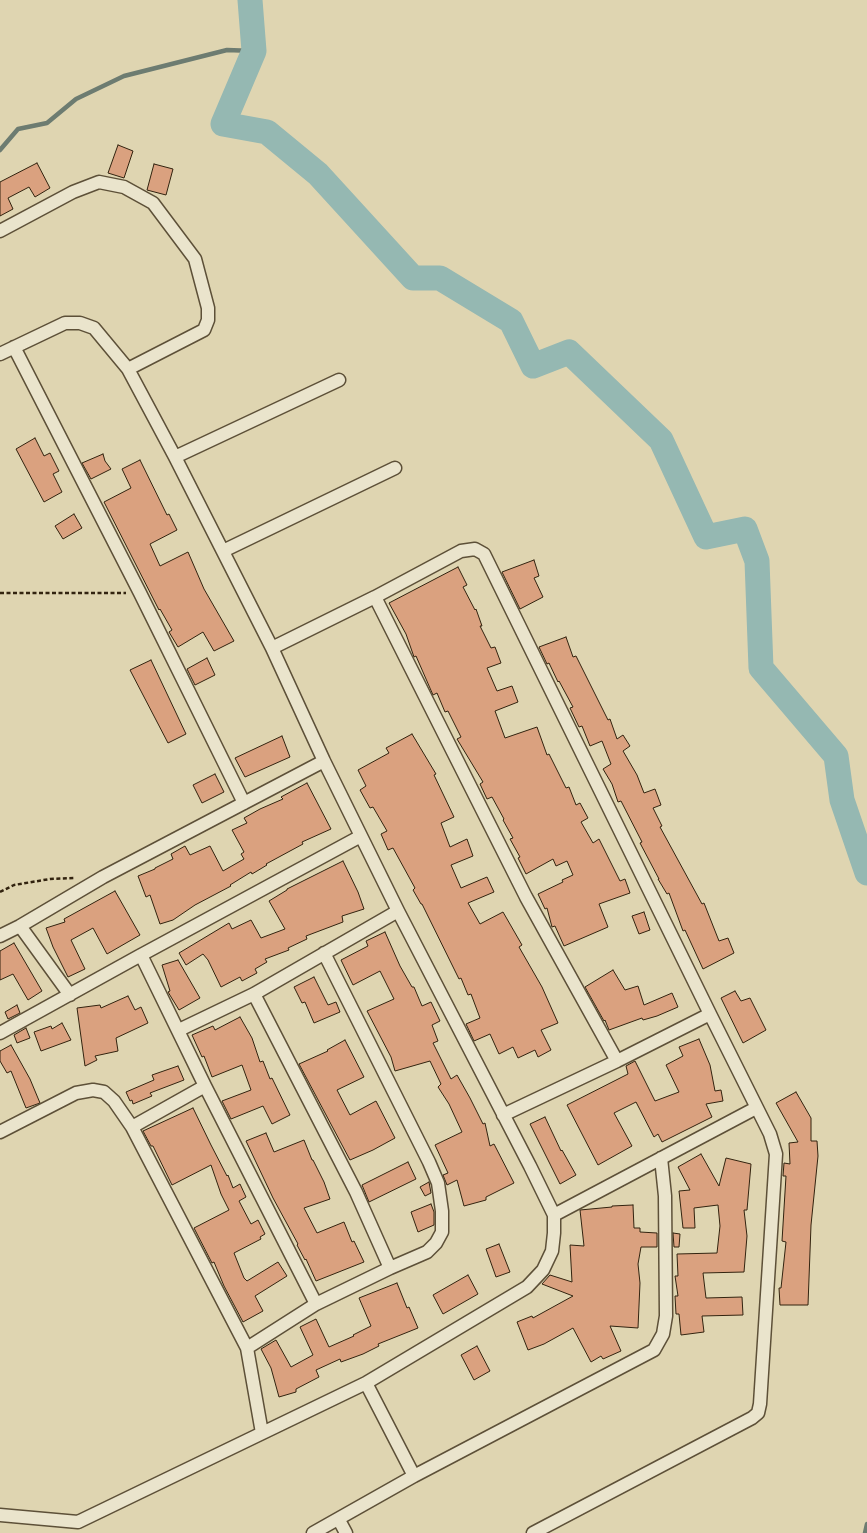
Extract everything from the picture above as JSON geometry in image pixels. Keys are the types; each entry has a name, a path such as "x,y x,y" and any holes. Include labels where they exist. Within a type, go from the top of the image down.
{"street":[{"path":"0,231 73,192 99,182 124,187 154,203 196,259 208,308 208,320 204,330 128,369"},
{"path":"0,354 64,323 80,323 94,328 128,369 272,648 324,761 398,911 554,1215 552,1251 543,1270 527,1287 366,1383 262,1433 80,1527 0,1515"},
{"path":"14,347 140,593 244,803"},
{"path":"175,457 339,380"},
{"path":"223,551 395,468"},
{"path":"272,648 375,598 461,551 475,548 484,554 770,1134 776,1154 758,1413 752,1418 533,1533"},
{"path":"375,598 526,897 617,1061"},
{"path":"0,936 103,877 324,761"},
{"path":"0,1033 361,836"},
{"path":"179,1030 254,994 398,911"},
{"path":"20,926 70,994"},
{"path":"247,1348 316,1304 427,1252 436,1243 442,1232 442,1211 438,1183 324,953"},
{"path":"141,955 205,1086 316,1304"},
{"path":"254,994 356,1192 390,1268"},
{"path":"503,1115 710,1014"},
{"path":"132,1127 205,1086"},
{"path":"0,1132 76,1093 93,1090 104,1092 114,1101 132,1127 247,1348 262,1433"},
{"path":"554,1215 756,1108"},
{"path":"313,1533 414,1476 654,1350 663,1334 666,1316 665,1196 661,1158"},
{"path":"366,1383 414,1476"},
{"path":"339,1520 346,1533"}],"path":[{"path":"0,593 140,593"},
{"path":"0,892 14,885 50,879 77,878"}],"building":[{"path":"118,145 133,151 124,178 108,173"},
{"path":"37,163 50,188 35,197 29,187 8,198 13,209 0,216 0,182"},
{"path":"154,164 173,169 166,195 147,190"},
{"path":"35,438 44,456 50,453 59,471 53,474 62,492 44,502 16,449"},
{"path":"103,454 105,461 111,469 91,479 82,463"},
{"path":"140,460 167,515 169,514 177,530 150,544 160,566 188,552 204,589 234,641 214,651 203,632 178,647 169,632 172,630 159,610 104,502 131,488 122,469"},
{"path":"74,514 82,528 63,539 55,526"},
{"path":"534,560 539,576 534,578 543,597 520,609 502,572"},
{"path":"458,567 467,585 463,587 476,609 482,626 480,626 491,648 495,647 501,663 487,668 497,691 512,686 518,702 495,711 505,738 537,727 547,755 549,754 566,788 569,787 576,805 580,803 588,818 581,822 593,843 599,839 620,881 625,879 630,893 599,904 608,927 564,946 555,926 552,927 547,908 545,909 538,894 573,875 567,861 556,866 553,859 526,874 518,858 520,857 510,839 513,838 504,819 492,797 487,799 480,784 483,782 457,739 461,737 448,711 445,712 437,693 433,695 416,656 414,657 406,634 389,603"},
{"path":"566,637 573,657 576,656 608,720 610,719 617,739 623,735 630,746 623,751 637,775 644,793 655,789 661,805 653,808 662,826 660,827 702,904 704,903 719,941 728,938 734,953 703,969 685,930 683,931 669,893 667,894 658,879 640,843 642,842 621,801 618,802 612,784 603,769 611,764 602,741 590,746 582,726 579,727 570,708 573,707 539,647"},
{"path":"207,658 215,675 195,685 187,669"},
{"path":"151,660 186,734 168,743 130,670"},
{"path":"412,734 436,774 434,775 454,817 441,823 450,847 467,839 473,856 451,865 461,888 487,877 494,892 468,903 480,924 503,912 522,945 519,947 542,987 558,1023 541,1030 551,1050 538,1057 535,1050 518,1058 513,1047 499,1054 490,1034 474,1041 466,1024 480,1018 471,994 468,995 461,978 459,979 422,904 413,890 415,888 393,848 388,850 381,834 387,831 373,807 370,808 360,790 366,786 358,770 389,753 386,748"},
{"path":"282,736 290,757 245,777 235,758"},
{"path":"215,774 224,792 202,803 193,785"},
{"path":"307,783 331,829 302,842 303,844 266,864 252,874 251,872 173,920 160,924 150,895 146,897 138,876 173,859 171,854 185,846 190,855 210,846 223,871 244,859 241,854 244,852 232,830 247,823 244,818 283,799 281,797"},
{"path":"343,861 364,909 342,916 343,922 306,936 307,939 288,948 289,950 265,959 267,962 255,969 257,973 242,981 240,977 221,987 208,960 203,954 186,965 179,953 229,923 232,929 251,920 261,938 285,929 269,901 287,889"},
{"path":"115,891 140,935 107,954 93,928 71,940 85,969 68,977 46,928 65,922 64,919"},
{"path":"644,912 650,930 639,934 632,916"},
{"path":"385,932 400,966 412,987 414,987 422,1006 431,1002 440,1021 432,1025 438,1041 433,1043 451,1079 457,1075 483,1124 485,1123 490,1146 494,1144 514,1183 486,1197 486,1200 464,1206 457,1180 447,1185 443,1175 448,1173 435,1145 462,1132 449,1104 438,1087 441,1084 430,1061 395,1071 391,1057 367,1011 394,999 380,971 353,985 341,960 368,946 366,941"},
{"path":"14,943 42,991 28,1000 13,974 0,980 0,951"},
{"path":"178,960 200,998 179,1010 168,992 170,991 162,965"},
{"path":"613,970 625,990 638,986 644,1005 672,993 678,1007 657,1016 643,1020 642,1018 609,1030 585,987"},
{"path":"314,977 328,1005 336,1002 340,1012 314,1023 305,1002 302,1003 294,987"},
{"path":"735,991 741,1001 750,998 766,1030 743,1043 721,998"},
{"path":"128,996 135,1010 141,1007 148,1023 116,1038 118,1051 95,1056 97,1060 85,1066 77,1008 100,1005 101,1008"},
{"path":"17,1005 20,1013 8,1019 5,1012"},
{"path":"240,1017 252,1038 260,1062 263,1061 270,1079 272,1078 290,1115 272,1124 263,1106 231,1119 222,1101 251,1090 242,1065 212,1077 204,1056 202,1057 192,1035 213,1026 215,1030"},
{"path":"62,1023 71,1040 41,1051 34,1032 51,1026 52,1029"},
{"path":"26,1028 30,1038 17,1043 14,1035"},
{"path":"699,1039 710,1065 715,1091 721,1090 723,1101 706,1104 712,1117 662,1142 658,1134 654,1137 636,1102 614,1113 632,1146 598,1165 567,1105 628,1074 626,1066 635,1061 655,1101 679,1092 666,1065 683,1056 679,1047"},
{"path":"345,1040 364,1077 337,1090 350,1115 376,1101 395,1138 350,1160 299,1064 328,1051"},
{"path":"11,1045 30,1079 40,1103 26,1108 11,1071 7,1073 0,1061 0,1051"},
{"path":"178,1066 184,1080 150,1093 152,1096 133,1104 132,1100 130,1101 126,1092 154,1080 152,1075"},
{"path":"796,1092 811,1118 811,1141 817,1141 818,1156 811,1225 808,1305 780,1305 779,1288 781,1288 786,1242 782,1241 786,1176 783,1176 784,1163 790,1164 789,1143 798,1142 776,1103"},
{"path":"193,1108 233,1188 240,1184 246,1197 239,1201 251,1224 258,1220 265,1234 260,1237 261,1239 234,1253 244,1278 247,1281 278,1262 287,1276 255,1296 263,1311 243,1322 214,1262 212,1263 194,1228 229,1210 211,1165 172,1185 153,1146 151,1146 143,1131"},
{"path":"545,1117 561,1151 576,1175 560,1184 530,1124"},
{"path":"266,1133 274,1152 304,1140 330,1199 304,1208 317,1233 344,1222 352,1242 354,1241 364,1262 316,1281 246,1141"},
{"path":"701,1154 719,1186 726,1158 751,1164 747,1210 744,1210 747,1236 744,1272 703,1273 706,1298 742,1297 743,1315 702,1316 704,1332 681,1335 679,1314 676,1314 675,1296 678,1296 675,1276 678,1276 677,1254 717,1253 720,1226 718,1205 694,1208 695,1228 683,1228 679,1191 690,1190 678,1167"},
{"path":"408,1162 416,1179 369,1202 362,1185"},
{"path":"429,1182 431,1193 425,1196 420,1187"},
{"path":"431,1204 434,1212 434,1225 418,1232 411,1212"},
{"path":"633,1205 634,1228 640,1228 640,1232 657,1233 657,1247 641,1247 638,1264 640,1283 638,1328 610,1326 621,1351 603,1359 601,1356 591,1362 573,1328 544,1344 528,1350 517,1322 532,1316 533,1318 573,1296 542,1284 550,1275 572,1282 570,1245 584,1246 580,1210"},
{"path":"673,1233 680,1234 679,1247 674,1247"},
{"path":"499,1244 510,1272 496,1277 486,1249"},
{"path":"468,1275 478,1294 443,1314 433,1295"},
{"path":"397,1283 407,1308 409,1307 418,1328 378,1344 379,1346 363,1354 341,1362 340,1359 316,1370 319,1377 296,1389 296,1392 279,1397 271,1368 261,1349 276,1340 291,1367 313,1355 300,1327 316,1319 329,1347 354,1336 371,1326 359,1298"},
{"path":"477,1346 490,1371 474,1380 461,1355"}],"waterway":[{"path":"250,0 254,51 223,124 267,132 318,174 413,278 440,278 511,321 533,366 569,352 661,440 706,537 745,529 757,561 761,668 836,756 842,800 867,873"},
{"path":"0,150 18,129 47,123 76,99 124,76 227,50 254,51"},
{"path":"865,1533 867,1524"}]}
